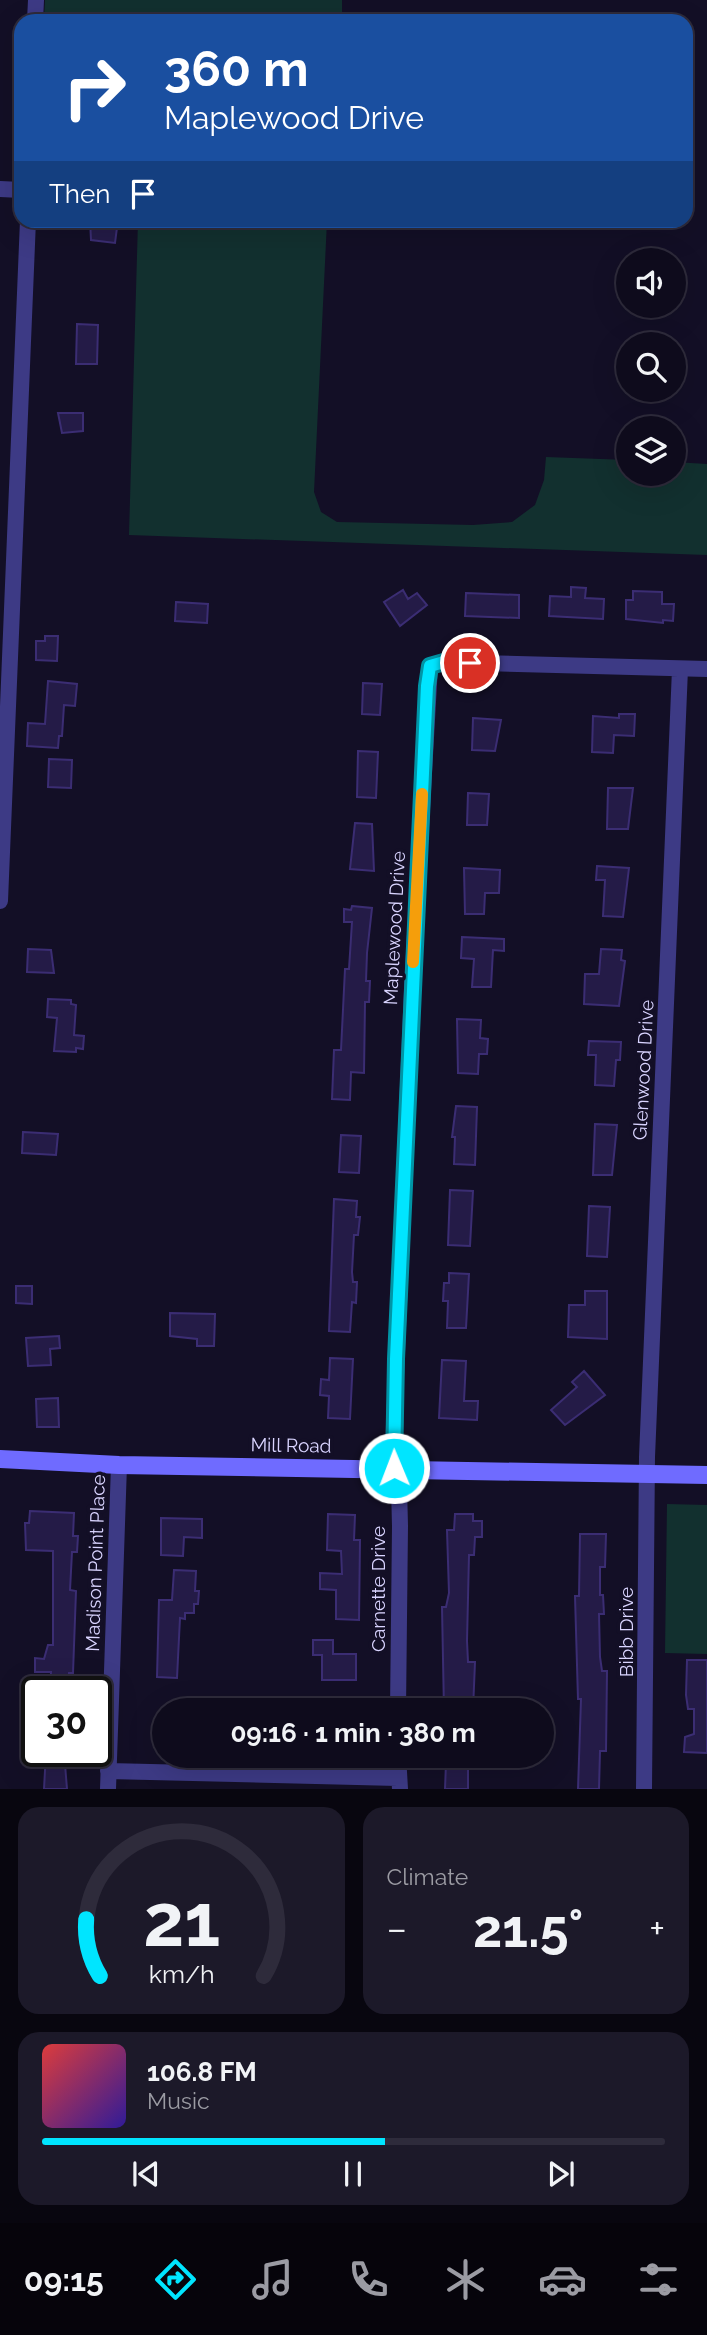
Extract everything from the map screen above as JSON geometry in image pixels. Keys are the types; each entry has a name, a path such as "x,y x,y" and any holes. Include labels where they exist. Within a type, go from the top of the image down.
{"street":[{"path":"0,901 8,501 27,228"},
{"name":"Maplewood Drive","path":"394,1468 412,988 430,666 444,662 707,669"},
{"name":"Glenwood Drive","path":"646,1474 680,669"},
{"name":"Mill Road","path":"0,1459 119,1465 707,1475"},
{"name":"Madison Point Place","path":"108,1789 119,1465"},
{"name":"Carnette Drive","path":"394,1468 399,1486 400,1526 398,1698"},
{"name":"Bibb Drive","path":"644,1789 647,1694 646,1474"},
{"path":"108,1771 399,1784"}],"green space":[{"path":"45,0 342,0 342,14 44,14"},
{"path":"138,228 327,228 314,492 321,512 337,522 473,525 512,522 535,505 544,480 546,457 616,460 616,486 686,486 686,463 707,464 707,555 129,535"},
{"path":"667,1504 707,1505 707,1654 665,1653"}],"building":[{"path":"90,228 117,228 115,243 91,240"},
{"path":"77,324 98,325 97,364 76,364"},
{"path":"58,413 83,413 83,431 62,433"},
{"path":"571,587 586,588 585,598 604,599 603,619 549,616 550,596 571,597"},
{"path":"403,590 408,599 417,593 427,605 400,626 384,602"},
{"path":"633,591 662,592 662,604 674,604 673,621 663,620 663,623 626,619 626,600 633,600"},
{"path":"466,593 519,595 519,618 465,616"},
{"path":"176,602 208,604 207,623 175,621"},
{"path":"45,636 58,636 57,661 36,660 36,641 45,641"},
{"path":"48,681 77,684 75,706 64,705 62,736 59,736 58,748 27,746 28,723 45,724"},
{"path":"363,683 382,684 380,715 362,714"},
{"path":"619,714 635,714 634,736 614,735 613,753 592,752 593,716 619,718"},
{"path":"473,718 501,720 495,751 472,750"},
{"path":"358,751 378,752 376,798 357,797"},
{"path":"49,759 72,760 71,788 48,787"},
{"path":"608,788 633,788 628,829 607,829"},
{"path":"468,793 489,794 487,825 467,825"},
{"path":"355,823 372,824 374,871 350,869"},
{"path":"597,866 629,868 623,917 603,916 605,880 596,880"},
{"path":"464,868 500,870 499,893 485,893 484,914 465,914"},
{"path":"352,906 372,908 367,953 366,981 370,981 369,1002 365,1002 364,1073 351,1072 350,1100 332,1099 334,1050 341,1050 345,969 349,969 352,922 344,922 344,909 351,910"},
{"path":"462,937 504,939 504,951 493,950 491,987 472,987 474,959 461,958"},
{"path":"28,949 51,950 54,973 27,972"},
{"path":"601,949 622,950 621,960 625,961 619,1006 584,1004 585,974 599,974"},
{"path":"48,999 71,1000 71,1004 76,1005 74,1035 84,1036 83,1049 76,1048 76,1052 54,1051 57,1018 47,1017"},
{"path":"457,1019 481,1020 480,1038 488,1039 487,1054 479,1054 478,1074 458,1073"},
{"path":"589,1041 621,1042 620,1060 616,1060 614,1086 595,1085 596,1055 588,1055"},
{"path":"456,1106 477,1107 475,1165 454,1164 455,1137 452,1137"},
{"path":"595,1124 617,1125 612,1175 593,1175"},
{"path":"23,1132 58,1134 56,1155 22,1153"},
{"path":"341,1135 361,1136 359,1173 339,1172"},
{"path":"450,1190 473,1191 470,1246 448,1245"},
{"path":"334,1199 357,1201 356,1217 360,1217 358,1235 354,1235 352,1272 353,1282 357,1282 356,1303 352,1302 350,1332 329,1331"},
{"path":"589,1206 610,1207 607,1257 587,1256"},
{"path":"449,1273 469,1274 466,1328 447,1328 448,1301 443,1301 444,1283 449,1283"},
{"path":"16,1286 32,1286 32,1304 16,1303"},
{"path":"585,1291 607,1291 607,1339 568,1337 569,1305 585,1305"},
{"path":"170,1313 215,1314 214,1346 197,1346 197,1339 170,1336"},
{"path":"59,1336 60,1348 50,1349 51,1365 28,1366 26,1338"},
{"path":"330,1358 353,1359 350,1419 328,1418 329,1396 320,1395 321,1379 329,1380"},
{"path":"442,1360 466,1361 464,1401 478,1401 477,1420 439,1418"},
{"path":"584,1371 605,1395 565,1425 551,1410 577,1387 572,1382"},
{"path":"58,1398 59,1427 37,1427 36,1399"},
{"path":"30,1511 74,1513 73,1536 78,1536 77,1552 72,1552 70,1590 76,1591 73,1673 69,1673 69,1676 51,1676 51,1672 35,1672 35,1658 44,1659 48,1645 53,1645 53,1551 26,1550 25,1523 29,1523"},
{"path":"328,1514 355,1515 354,1540 360,1540 359,1620 336,1619 336,1590 320,1589 320,1573 342,1574 341,1551 327,1550"},
{"path":"455,1514 473,1514 473,1521 482,1521 482,1537 475,1537 474,1555 469,1555 467,1641 468,1662 475,1662 474,1698 444,1698 442,1607 446,1607 449,1593 447,1530 454,1530"},
{"path":"161,1518 202,1519 202,1538 184,1537 183,1556 161,1555"},
{"path":"580,1534 606,1534 605,1567 600,1567 600,1595 603,1595 604,1614 599,1614 600,1657 602,1671 607,1671 606,1751 600,1751 599,1789 578,1789 581,1699 578,1699 575,1596 579,1596"},
{"path":"174,1570 196,1571 195,1591 199,1591 198,1604 194,1604 194,1613 185,1613 185,1619 180,1618 177,1678 157,1677 159,1600 172,1600"},
{"path":"313,1640 333,1640 333,1654 356,1654 356,1680 322,1680 322,1655 313,1655"},
{"path":"687,1660 707,1660 707,1753 684,1752 685,1737 694,1734 694,1709 688,1709 686,1695"},
{"path":"45,1767 65,1767 67,1789 44,1789"},
{"path":"446,1768 468,1768 468,1789 445,1789"}],"slow traffic":[{"path":"413,962 422,794"}],"route":[{"path":"394,1468 396,1359 427,686 430,666 444,662 470,663"}]}
